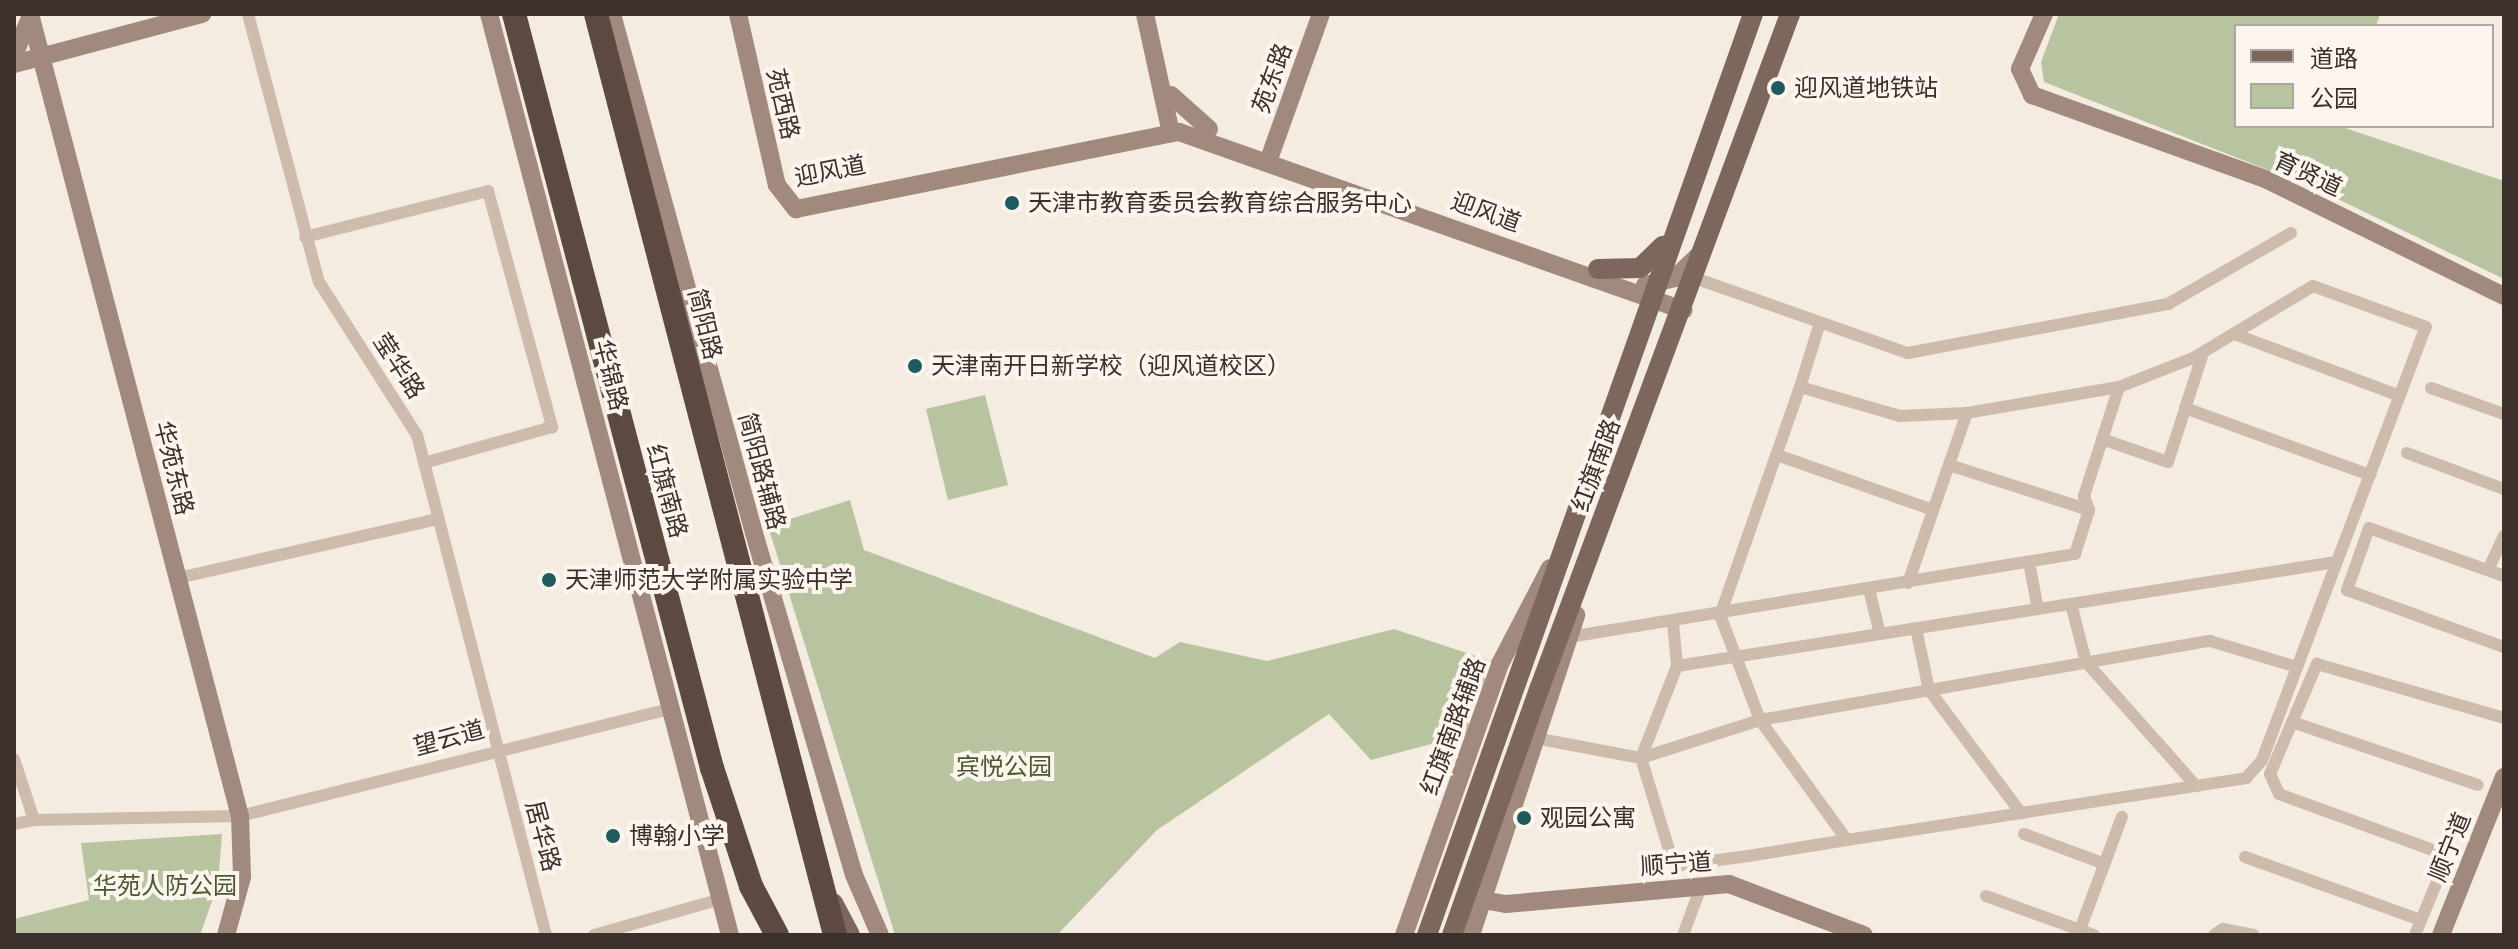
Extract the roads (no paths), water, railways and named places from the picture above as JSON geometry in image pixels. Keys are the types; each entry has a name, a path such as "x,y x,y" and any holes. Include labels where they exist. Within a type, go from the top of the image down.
{"highway":[{"name":"红旗南路","path":"514,14 712,768 751,886 777,935"},
{"name":"简阳路","path":"608,15 760,649 816,865"},
{"path":"816,865 835,935"}],"main road":[{"name":"红旗南路","path":"1427,935 1652,284 1753,14"},
{"name":"红旗南路","path":"1452,935 1540,687 1594,553 1685,306 1688,276 1708,242 1790,14"},
{"path":"1596,273 1640,268 1674,229"},
{"path":"816,865 850,935"}],"street":[{"path":"33,14 14,56 43,55 202,14"},
{"name":"华苑东路","path":"33,14 245,815 254,864 238,935"},
{"path":"14,64 175,14"},
{"name":"莹华路","path":"248,14 319,282 417,435 497,748"},
{"name":"华锦路","path":"489,14 730,935"},
{"name":"苑西路","path":"738,14 786,203"},
{"path":"1145,14 1174,128"},
{"path":"1152,14 1171,95 1174,128"},
{"name":"苑东路","path":"1267,152 1270,124 1310,14"},
{"name":"苑东路","path":"1267,152 1321,14"},
{"name":"育贤道","path":"2044,14 2020,69 2032,95 2265,179 2504,296"},
{"name":"简阳路辅路","path":"608,15 762,563 854,875 880,935"},
{"path":"14,64 35,68 53,82"},
{"path":"1171,95 1209,129"},
{"name":"迎风道","path":"1174,128 1267,152 1297,169 1596,273 1652,284 1685,306"},
{"name":"迎风道","path":"786,203 1174,128 1209,129 1596,273"},
{"path":"305,237 488,191 552,427 424,463"},
{"path":"1652,284 1688,276 1819,326 1908,353 2157,307 2291,233"},
{"path":"1673,623 1677,666 1641,758 1674,866 2246,778 2262,760 2426,327 2313,286 2203,353 2119,387 1967,413 1900,416 1800,387"},
{"path":"1819,326 1720,615 1760,720 1847,840"},
{"path":"2234,334 2400,396"},
{"path":"2102,439 2168,462 2203,353"},
{"path":"1569,637 1673,623 2075,554 2089,510 2084,496 2119,387"},
{"path":"2431,388 2504,414"},
{"path":"2185,408 2370,475"},
{"path":"1908,583 1967,413"},
{"path":"2407,453 2504,489"},
{"path":"1777,455 1933,510"},
{"path":"1949,465 2089,510"},
{"path":"182,577 438,519"},
{"path":"2504,576 2369,528 2347,590 2504,647"},
{"path":"2488,570 2504,535"},
{"name":"红旗南路辅路","path":"1404,935 1500,664 1564,541"},
{"path":"1471,935 1540,739 1594,553"},
{"path":"2029,562 2038,609"},
{"path":"1677,666 2336,562"},
{"path":"1869,589 1880,634"},
{"path":"2071,604 2086,662 2196,786"},
{"path":"1916,628 1929,690 2021,813"},
{"path":"1540,739 1641,758 1760,720 2210,641 2297,667"},
{"path":"2415,935 2445,862 2441,853 2279,794 2270,774 2317,664 2328,662 2504,718"},
{"name":"望云道","path":"14,824 34,820 245,815 497,748 670,709"},
{"path":"2292,722 2478,785"},
{"name":"居华路","path":"497,748 546,935"},
{"path":"14,759 34,820"},
{"name":"顺宁道","path":"2441,935 2504,777"},
{"name":"华苑东路","path":"226,935 242,877 245,815"},
{"path":"2079,932 2122,817"},
{"path":"2024,834 2105,864"},
{"path":"2245,857 2421,920"},
{"path":"1683,935 1702,884"},
{"name":"顺宁道","path":"1483,900 1506,904 1702,884 1729,884 1864,935"},
{"path":"1986,896 2094,935"},
{"path":"594,935 721,899"},
{"path":"2214,935 2223,929 2253,935"}],"place":[{"name":"迎风道地铁站","path":"1778,88"},
{"name":"天津市教育委员会教育综合服务中心","path":"1012,203"},
{"name":"天津南开日新学校（迎风道校区）","path":"915,366"},
{"name":"天津师范大学附属实验中学","path":"549,580"},
{"name":"观园公寓","path":"1524,818"},
{"name":"博翰小学","path":"613,836"}],"park label":[{"name":"宾悦公园","path":"1004,767"},
{"name":"华苑人防公园","path":"165,886"}]}
